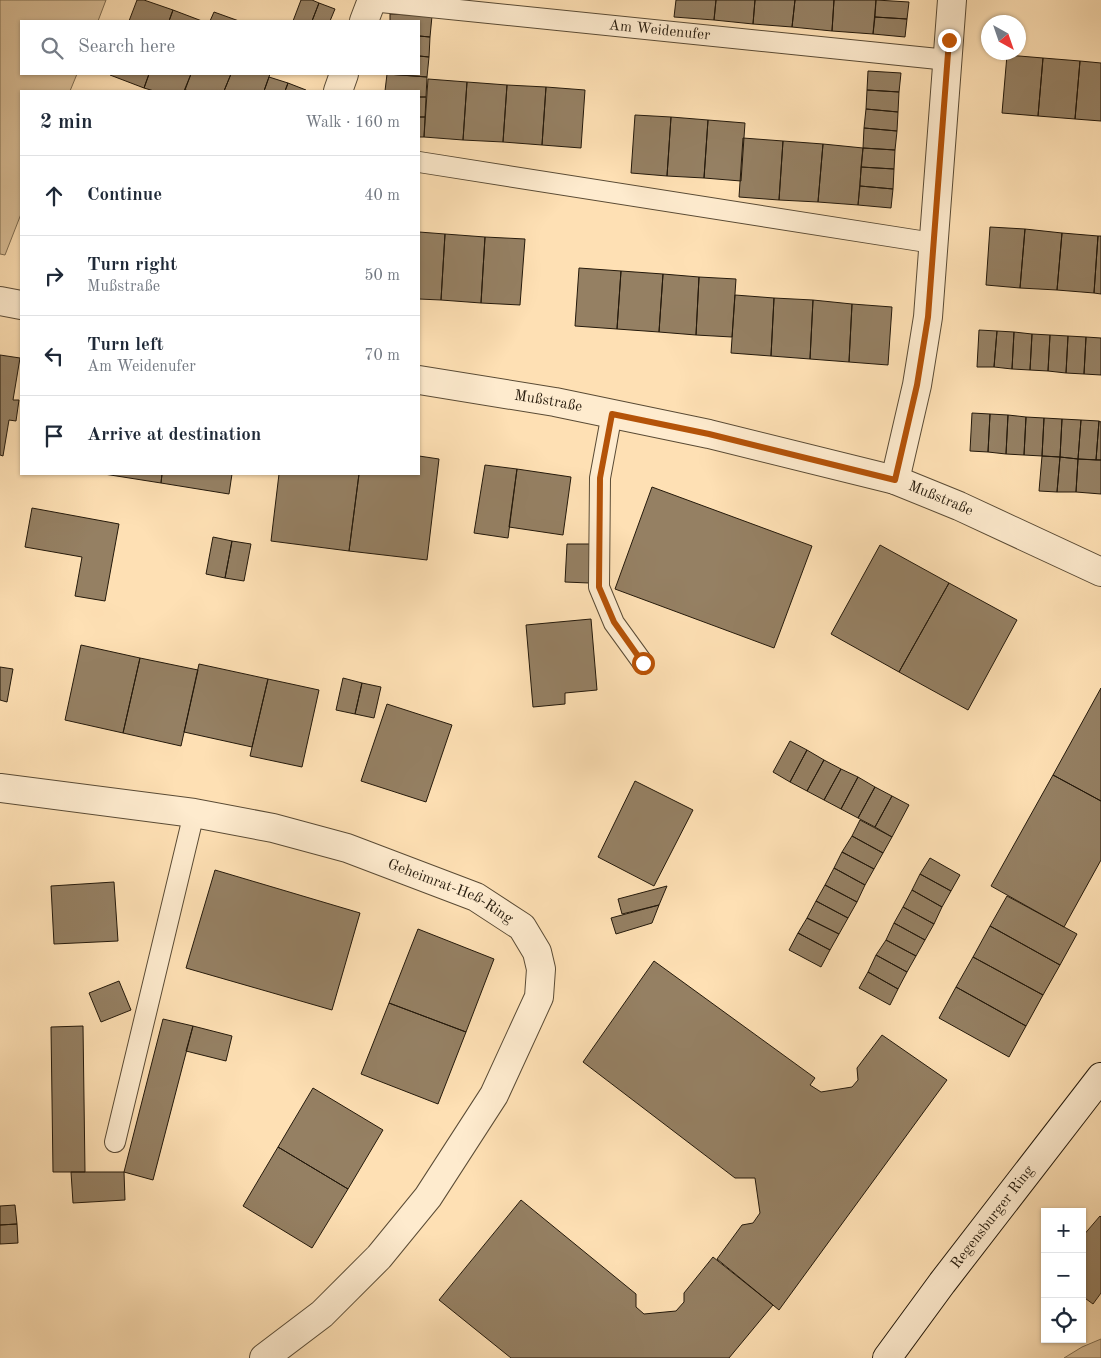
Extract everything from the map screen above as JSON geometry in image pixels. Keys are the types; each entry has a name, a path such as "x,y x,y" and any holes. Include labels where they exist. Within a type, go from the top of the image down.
{"street":[{"path":"895,480 917,385 928,317 952,0"},
{"path":"338,90 344,75"},
{"path":"0,301 20,305"},
{"name":"Mußstraße","path":"420,380 555,402 709,434 895,480 959,506 1101,572"},
{"name":"Geheimrat-Heß-Ring","path":"0,788 194,813 273,828 347,848 476,898 522,927 537,952 541,969 538,998 494,1096 428,1197 379,1256 322,1314 264,1358"},
{"name":"Regensburger Ring","path":"887,1358 942,1282 1101,1077"}],"lane":[{"name":"Am Weidenufer","path":"369,7 948,60"},
{"path":"420,162 934,243"},
{"path":"612,414 600,478 599,587 614,622 643,663"},
{"path":"115,1142 194,813"}],"shaded area":[{"path":"0,0 106,0 98,20 20,20 20,75 77,75 70,90 20,90 20,217 5,255 0,254"},
{"path":"1101,1339 1101,1358 1064,1358 1082,1347"}],"building":[{"path":"137,0 144,0 173,10 169,20 129,20"},
{"path":"301,0 312,0 319,3 312,20 293,20"},
{"path":"676,0 716,0 714,20 674,17"},
{"path":"716,0 755,0 753,24 714,20"},
{"path":"755,0 795,0 792,27 753,24"},
{"path":"795,0 834,0 832,31 792,27"},
{"path":"834,0 876,0 873,34 832,31"},
{"path":"876,0 909,2 907,19 875,17"},
{"path":"319,3 335,9 330,20 312,20"},
{"path":"173,10 199,20 169,20"},
{"path":"214,12 236,20 210,20"},
{"path":"390,14 432,16 430,37 420,36 420,20 390,20"},
{"path":"875,17 907,19 905,37 873,34"},
{"path":"420,36 430,37 429,57 420,56"},
{"path":"420,56 429,57 427,77 400,75 420,75"},
{"path":"1026,57 1043,58 1038,116 1002,113 1007,60 1026,60"},
{"path":"1043,58 1080,61 1075,119 1038,116"},
{"path":"1080,61 1101,63 1101,121 1075,119"},
{"path":"868,71 901,73 899,92 867,90"},
{"path":"110,75 149,75 144,88"},
{"path":"149,75 191,75 184,90 151,90 144,88"},
{"path":"191,75 231,75 224,90 185,90"},
{"path":"231,75 270,75 264,90 224,90"},
{"path":"387,75 427,77 426,97 420,97 420,90 385,90"},
{"path":"269,77 288,83 285,90 264,90"},
{"path":"428,79 467,82 463,140 424,137"},
{"path":"467,82 507,85 503,142 463,140"},
{"path":"288,83 306,90 285,90"},
{"path":"507,85 546,87 542,145 503,142"},
{"path":"546,87 585,90 581,148 542,145"},
{"path":"867,90 899,92 898,112 866,109"},
{"path":"420,97 426,97 425,117 420,117"},
{"path":"866,109 898,112 897,131 864,128"},
{"path":"635,115 671,117 667,176 631,173"},
{"path":"420,117 425,117 424,137 420,137"},
{"path":"671,117 708,120 704,178 667,176"},
{"path":"708,120 745,123 741,181 704,178"},
{"path":"864,128 897,131 895,150 863,148"},
{"path":"743,138 783,141 779,200 739,197"},
{"path":"783,141 823,144 818,202 779,200"},
{"path":"823,144 863,148 858,205 818,202"},
{"path":"863,148 895,150 894,169 861,167"},
{"path":"861,167 894,169 893,189 860,186"},
{"path":"860,186 893,189 891,208 858,205"},
{"path":"990,227 1025,229 1020,288 986,285"},
{"path":"1025,229 1062,233 1057,290 1020,288"},
{"path":"420,232 445,234 441,300 420,299"},
{"path":"1062,233 1098,236 1094,293 1057,290"},
{"path":"445,234 485,237 481,303 441,300"},
{"path":"1098,236 1101,236 1101,294 1094,293"},
{"path":"485,237 525,239 520,305 481,303"},
{"path":"579,268 621,271 617,329 575,326"},
{"path":"621,271 663,274 659,332 617,329"},
{"path":"663,274 699,277 696,335 659,332"},
{"path":"699,277 736,279 732,337 696,335"},
{"path":"735,295 774,298 771,356 731,353"},
{"path":"774,298 813,300 810,359 771,356"},
{"path":"813,300 852,304 849,362 810,359"},
{"path":"852,304 892,307 888,365 849,362"},
{"path":"979,330 997,331 994,367 977,367"},
{"path":"997,331 1014,332 1012,369 994,367"},
{"path":"1014,332 1032,334 1030,370 1012,369"},
{"path":"1032,334 1050,335 1048,371 1030,370"},
{"path":"1050,335 1068,336 1066,373 1048,371"},
{"path":"1068,336 1086,337 1084,374 1066,373"},
{"path":"1086,337 1101,338 1101,375 1084,374"},
{"path":"0,355 20,358 13,400 19,400 16,421 9,420 3,456 0,455"},
{"path":"972,413 990,414 988,452 970,451"},
{"path":"990,414 1008,415 1006,454 988,452"},
{"path":"1008,415 1026,417 1024,455 1006,454"},
{"path":"1026,417 1044,418 1042,456 1024,455"},
{"path":"1044,418 1062,419 1060,457 1042,456"},
{"path":"1062,419 1081,420 1078,459 1060,457"},
{"path":"1081,420 1099,421 1096,460 1078,459"},
{"path":"1099,421 1101,422 1101,460 1096,460"},
{"path":"420,456 439,459 427,560 349,551 359,475 420,475"},
{"path":"1042,456 1060,457 1057,492 1039,491"},
{"path":"1060,457 1078,459 1076,492 1057,492"},
{"path":"1078,459 1101,460 1101,494 1076,492"},
{"path":"485,465 517,469 508,538 474,533"},
{"path":"517,469 571,477 563,535 509,527"},
{"path":"110,475 162,475 161,483"},
{"path":"162,475 232,475 229,494 161,483"},
{"path":"279,475 359,475 349,551 271,541"},
{"path":"652,487 812,546 774,648 615,589"},
{"path":"32,508 119,524 105,601 75,596 82,557 25,547"},
{"path":"213,537 232,541 225,578 206,574"},
{"path":"232,541 251,544 244,581 225,578"},
{"path":"567,544 591,544 589,583 565,582"},
{"path":"880,545 949,583 899,672 831,634"},
{"path":"949,583 1017,620 968,710 899,672"},
{"path":"591,619 597,690 565,693 565,704 533,707 526,625"},
{"path":"81,645 140,658 123,733 65,720"},
{"path":"140,658 198,670 181,746 123,733"},
{"path":"199,664 268,679 252,747 184,732"},
{"path":"0,667 13,669 7,702 0,700"},
{"path":"343,678 362,683 355,714 336,710"},
{"path":"268,679 319,690 302,767 250,756"},
{"path":"362,683 381,687 374,718 355,714"},
{"path":"1101,688 1101,801 1053,775"},
{"path":"387,704 452,725 426,802 361,781"},
{"path":"790,741 807,750 790,782 773,772"},
{"path":"807,750 824,760 807,791 790,782"},
{"path":"824,760 841,769 824,800 807,791"},
{"path":"841,769 858,777 841,809 824,800"},
{"path":"1053,775 1101,801 1101,860 1064,927 991,886"},
{"path":"858,777 875,787 858,818 841,809"},
{"path":"635,781 693,810 654,886 598,857"},
{"path":"875,787 892,796 875,827 858,818"},
{"path":"892,796 909,805 892,837 875,827"},
{"path":"860,820 892,837 883,853 852,836"},
{"path":"852,836 883,853 874,869 842,852"},
{"path":"842,852 874,869 865,885 834,868"},
{"path":"930,858 960,875 951,891 920,874"},
{"path":"834,868 865,885 857,902 825,885"},
{"path":"215,870 360,913 332,1010 186,968"},
{"path":"920,874 951,891 942,907 912,890"},
{"path":"114,882 118,941 54,944 51,886"},
{"path":"825,885 857,902 848,918 816,901"},
{"path":"667,886 659,905 622,914 618,899"},
{"path":"912,890 942,907 934,924 903,907"},
{"path":"1007,896 1077,934 1060,965 990,926"},
{"path":"816,901 848,918 839,934 807,918"},
{"path":"659,905 652,923 616,934 611,918"},
{"path":"903,907 934,924 925,940 894,923"},
{"path":"807,918 839,934 830,950 798,933"},
{"path":"894,923 925,940 916,956 886,940"},
{"path":"990,926 1060,965 1043,995 973,957"},
{"path":"418,929 494,959 466,1032 389,1003"},
{"path":"798,933 830,950 821,967 789,950"},
{"path":"886,940 916,956 907,972 876,955"},
{"path":"876,955 907,972 898,989 868,972"},
{"path":"973,957 1043,995 1026,1026 956,987"},
{"path":"654,961 815,1078 810,1085 821,1092 852,1087 858,1080 857,1068 882,1035 947,1080 779,1310 717,1259 742,1225 753,1223 760,1213 755,1178 735,1178 583,1062"},
{"path":"868,972 898,989 890,1005 859,988"},
{"path":"119,981 131,1010 101,1022 89,993"},
{"path":"956,987 1026,1026 1009,1057 939,1018"},
{"path":"389,1003 466,1032 438,1104 361,1074"},
{"path":"163,1019 193,1026 153,1180 124,1172"},
{"path":"83,1026 85,1172 53,1172 51,1027"},
{"path":"193,1026 232,1036 226,1061 186,1051"},
{"path":"313,1088 383,1130 348,1189 278,1147"},
{"path":"278,1147 348,1189 312,1248 243,1206"},
{"path":"71,1172 124,1172 125,1200 73,1203"},
{"path":"521,1200 636,1294 636,1307 644,1314 676,1311 684,1302 684,1293 713,1257 773,1305 729,1358 511,1358 439,1300"},
{"path":"15,1205 17,1224 0,1225 0,1206"},
{"path":"1100,1216 1101,1293 1093,1304 1086,1299 1086,1232"},
{"path":"17,1224 18,1243 0,1244 0,1225"}],"route":[{"path":"643,663 614,622 599,587 600,478 612,414 709,434 895,480 917,385 928,317 949,40"}]}
